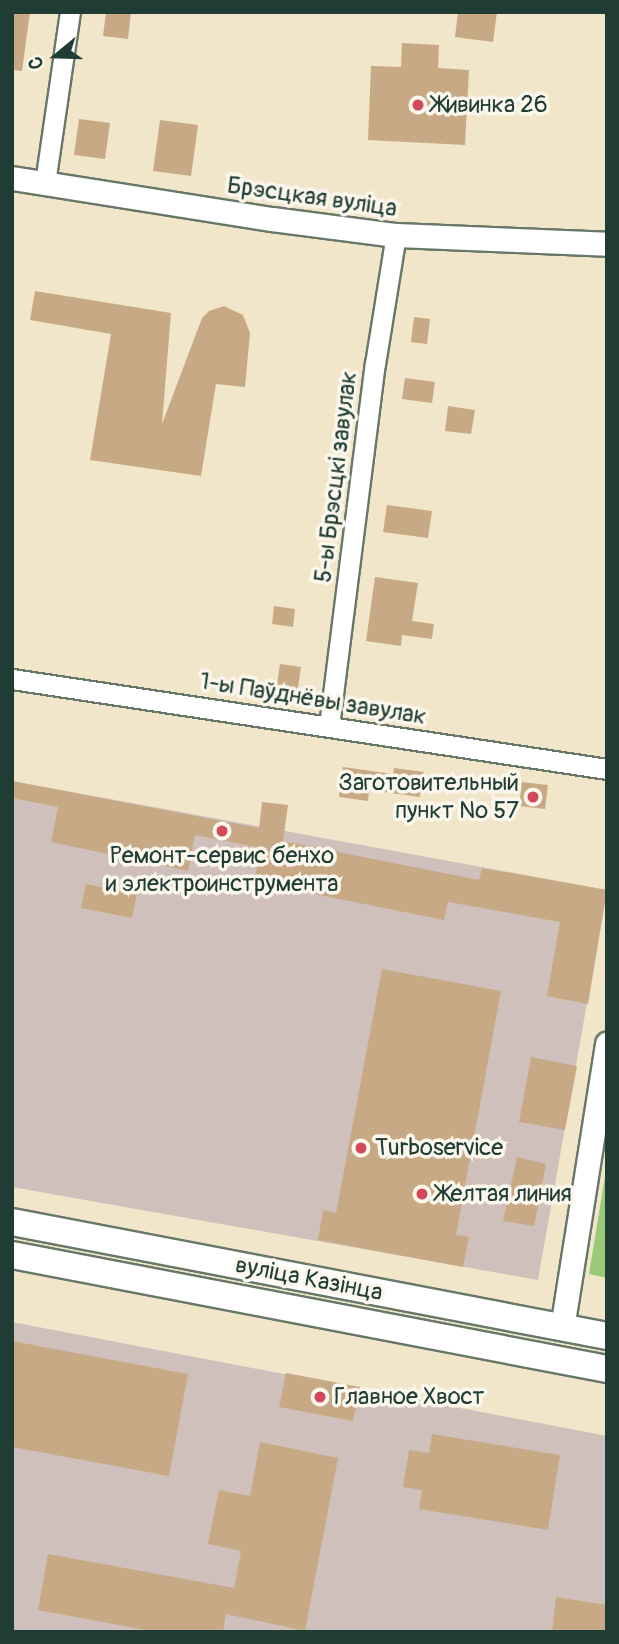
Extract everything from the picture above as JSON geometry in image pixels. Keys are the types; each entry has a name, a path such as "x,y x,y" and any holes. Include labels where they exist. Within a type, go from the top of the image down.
{"main road":[{"name":"вуліца Казінца","path":"12,1222 607,1336"},
{"name":"вуліца Казінца","path":"12,1255 607,1369"},
{"path":"229,1296 222,1280 225,1272 237,1265"},
{"path":"555,1360 562,1328"}],"street":[{"path":"45,183 70,12"},
{"name":"Брэсцкая вуліца","path":"12,178 272,219 396,235 451,240 607,244"},
{"name":"5-ы Брэсцкі завулак","path":"328,726 375,364 396,235"},
{"name":"1-ы Паўднёвы завулак","path":"12,679 607,769"},
{"path":"562,1328 607,1044"}],"shaded area":[{"path":"12,781 607,890 538,1280 12,1187"},
{"path":"12,1322 607,1436 607,1632 12,1632"}],"green space":[{"path":"607,1164 607,1278 589,1274"}],"building":[{"path":"12,12 30,12 22,71 12,70"},
{"path":"106,12 131,12 128,39 103,36"},
{"path":"458,12 497,12 493,42 455,37"},
{"name":"Живинка 26","path":"402,43 439,45 438,68 469,70 465,145 368,140 371,66 401,67"},
{"path":"79,119 110,123 105,159 74,155"},
{"path":"160,120 198,125 191,176 153,171"},
{"path":"35,291 171,313 162,424 202,318 209,311 224,306 243,315 250,333 245,387 216,384 201,476 90,460 111,334 30,320"},
{"path":"414,317 430,319 427,344 411,342"},
{"path":"405,378 435,382 432,403 402,399"},
{"path":"448,406 475,410 471,434 445,431"},
{"path":"387,505 432,511 428,538 383,532"},
{"path":"375,577 418,583 412,621 434,624 432,639 402,635 401,646 366,641"},
{"path":"274,606 295,609 293,627 272,624"},
{"path":"280,664 301,667 297,694 276,691"},
{"path":"343,767 393,774 394,768 424,772 420,797 369,790 368,801 339,797"},
{"path":"12,781 259,828 262,802 288,805 283,841 479,880 482,868 607,890 588,1004 547,996 560,922 448,902 444,920 254,882 261,848 195,835 188,871 51,842 58,807 12,798"},
{"name":"Заготовительный пункт № 57","path":"522,782 548,785 545,809 519,806"},
{"path":"86,884 137,894 132,918 81,908"},
{"path":"382,969 501,991 456,1235 469,1237 463,1267 318,1240 323,1210 336,1213"},
{"path":"531,1057 577,1066 565,1130 519,1122"},
{"path":"517,1157 546,1164 534,1226 503,1221"},
{"path":"12,1341 188,1374 169,1476 12,1447"},
{"name":"Главное Хвост","path":"286,1373 360,1387 353,1421 279,1407"},
{"path":"432,1434 560,1455 548,1530 419,1509 422,1490 403,1487 409,1450 429,1453"},
{"path":"260,1442 338,1458 305,1631 226,1614 223,1632 156,1632 38,1610 48,1554 234,1588 241,1551 208,1544 219,1490 250,1496"},
{"path":"556,1597 607,1605 607,1632 552,1632"}],"place":[{"name":"Живинка 26","path":"418,105"},
{"name":"Заготовительный пункт № 57","path":"533,797"},
{"name":"Ремонт-сервис бенхо и электроинструмента","path":"222,831"},
{"name":"Turboservice","path":"361,1148"},
{"name":"Желтая линия","path":"422,1194"},
{"name":"Главное Хвост","path":"320,1397"}]}
